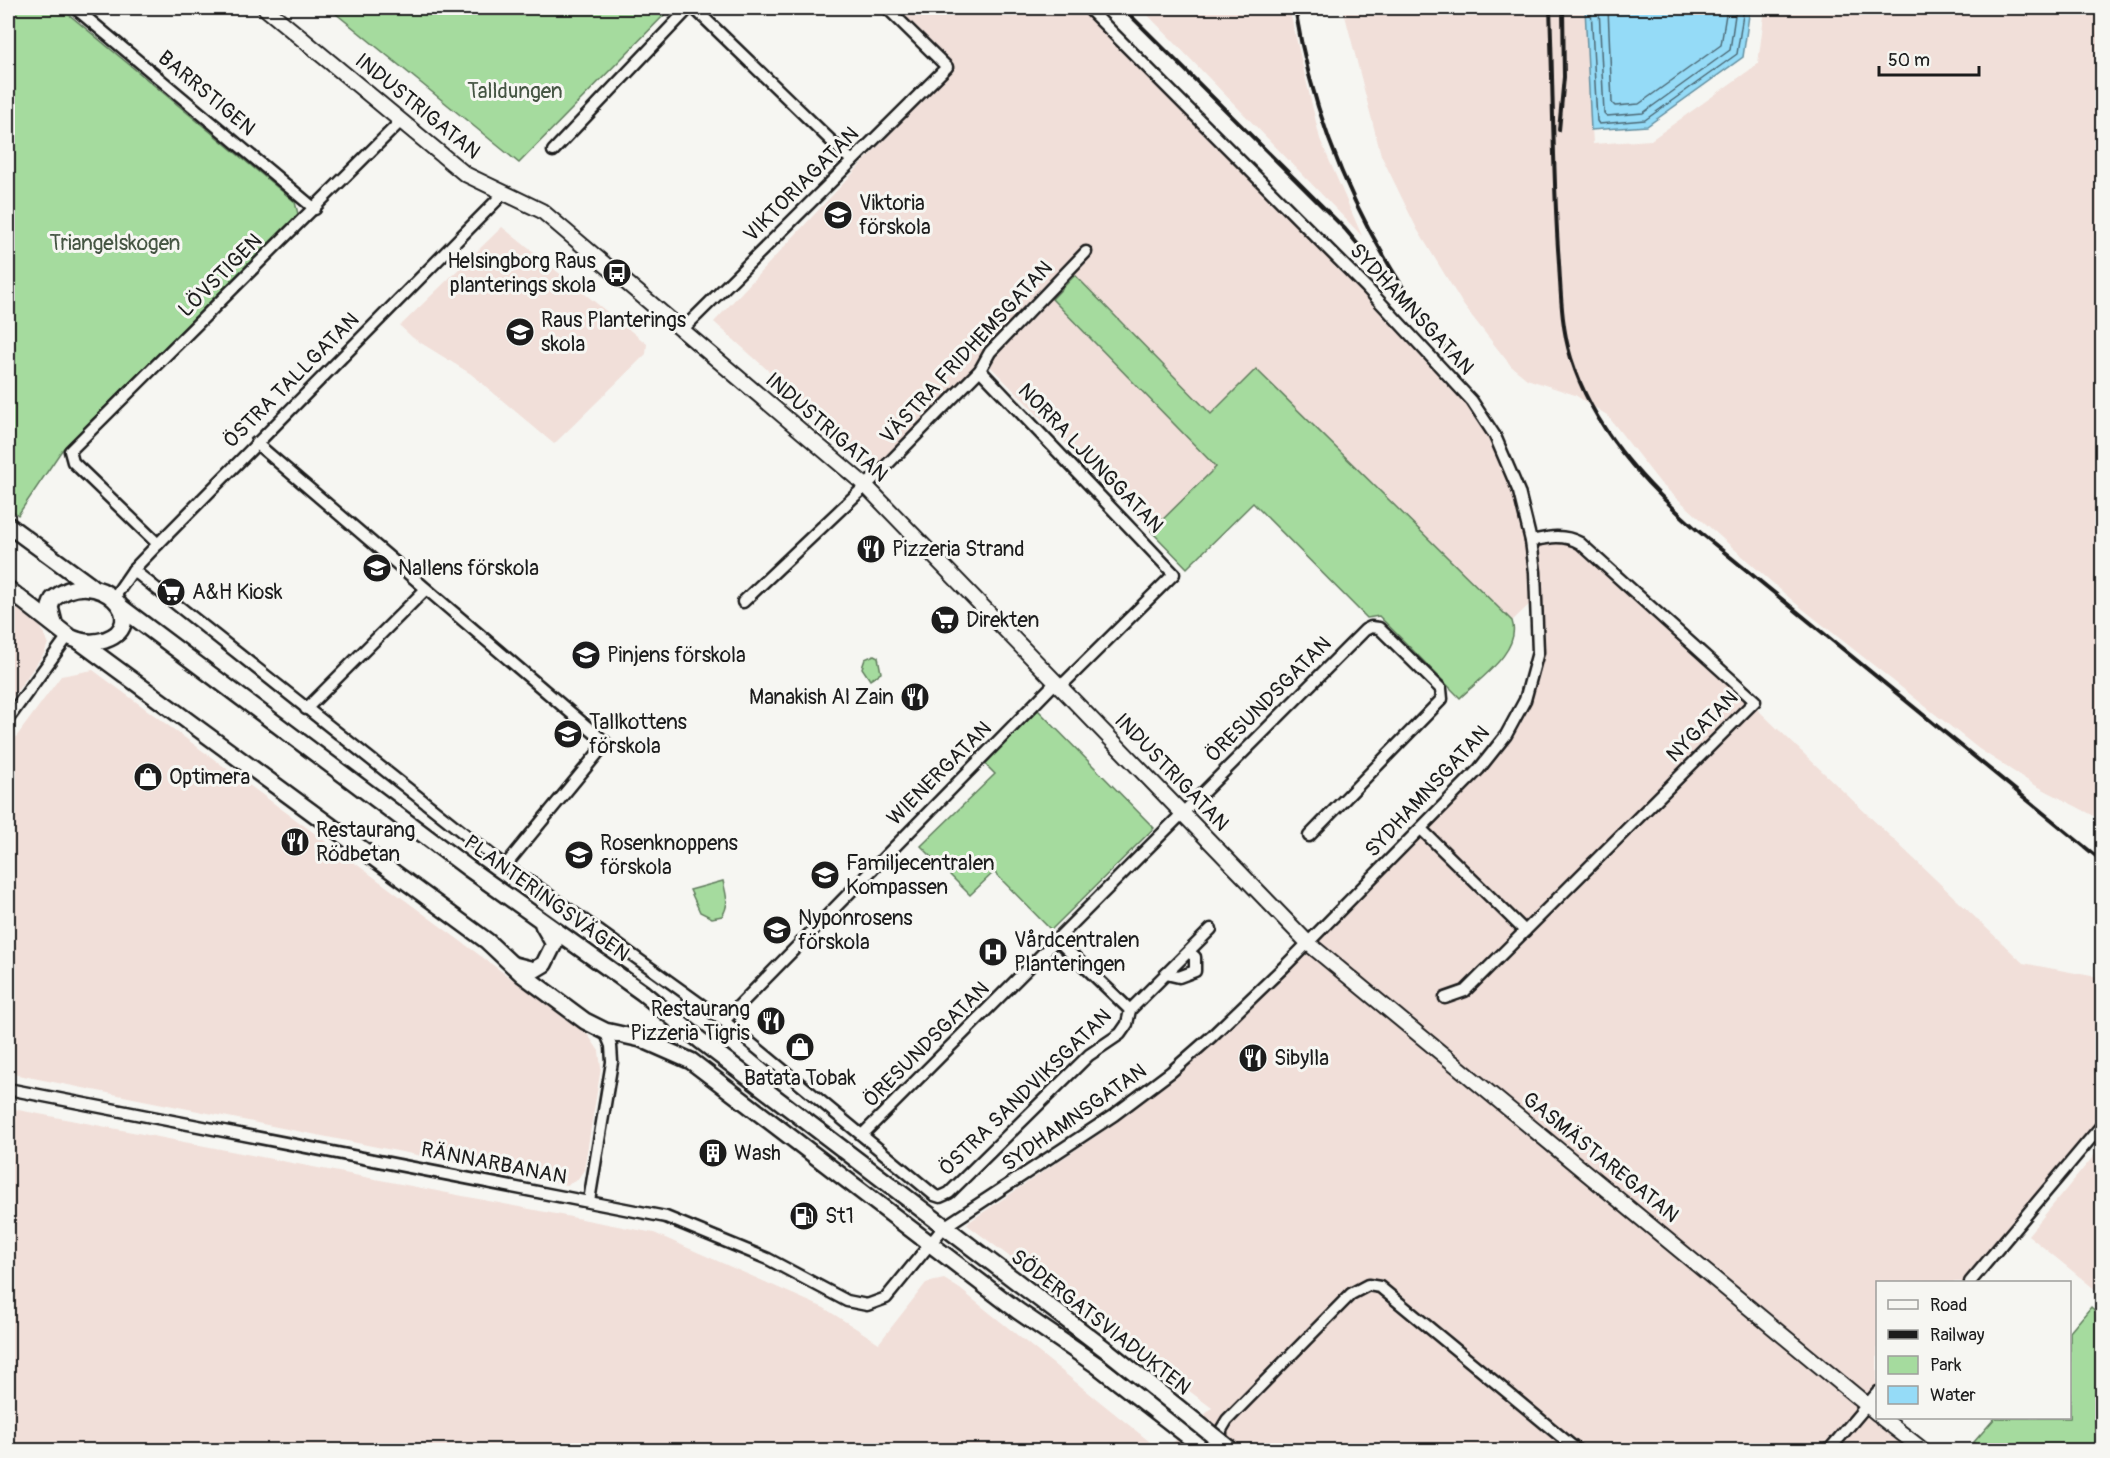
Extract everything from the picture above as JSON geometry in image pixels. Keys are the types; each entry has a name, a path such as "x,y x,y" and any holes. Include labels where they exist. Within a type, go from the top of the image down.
{"main road":[{"path":"8,525 117,604 124,620 120,630 106,639 74,638"},
{"path":"54,623 50,607 53,599 76,586 91,586"},
{"path":"8,589 487,941 511,964 585,1022 640,1039 691,1060 931,1242"},
{"name":"PLANTERINGSVÄGEN","path":"117,604 535,917 643,993 701,1041 944,1227"},
{"path":"511,964 528,970 540,968 554,947 551,935 535,917"},
{"name":"SÖDERGATSVIADUKTEN","path":"944,1227 1109,1352 1231,1450"},
{"name":"SÖDERGATSVIADUKTEN","path":"931,1242 1018,1311 1098,1366 1206,1450"}],"street":[{"name":"BARRSTIGEN","path":"75,8 315,209"},
{"name":"INDUSTRIGATAN","path":"265,8 465,174 542,211 866,486 1308,943"},
{"path":"553,152 689,8"},
{"path":"694,8 852,161"},
{"name":"VIKTORIAGATAN","path":"682,330 947,67 887,8"},
{"name":"SYDHAMNSGATAN","path":"931,1242 944,1227 1105,1121 1171,1072 1308,943 1494,752 1517,718 1525,700 1535,667 1539,636 1531,541 1519,492 1507,460 1472,401 1366,287 1088,8"},
{"name":"LÖVSTIGEN","path":"158,544 73,462 70,451 400,122"},
{"name":"ÖSTRA TALLGATAN","path":"117,604 133,570 503,194"},
{"name":"VÄSTRA FRIDHEMSGATAN","path":"743,602 866,486 980,370 990,352 1086,252"},
{"name":"NORRA LJUNGGATAN","path":"980,370 1174,574"},
{"path":"256,443 606,743 505,866"},
{"name":"NYGATAN","path":"1445,998 1465,991 1755,701 1580,543 1570,537 1557,536 1531,541"},
{"name":"PLANTERINGSVÄGEN","path":"133,570 505,866 536,885 724,1020 928,1191 940,1197"},
{"name":"WIENERGATAN","path":"724,1020 1058,684 1174,574"},
{"path":"306,709 425,590"},
{"name":"ÖRESUNDSGATAN","path":"862,1136 1365,630 1374,627 1382,630 1441,689 1442,699 1308,836"},
{"path":"8,719 74,638"},
{"path":"1421,829 1525,931"},
{"name":"ÖSTRA SANDVIKSGATAN","path":"940,1197 949,1193 1089,1055 1119,1034 1127,1024 1130,1010 1211,930"},
{"name":"ÖSTRA SANDVIKSGATAN","path":"1057,940 1130,1010"},
{"name":"GASMÄSTAREGATAN","path":"1308,943 1872,1409"},
{"path":"1166,974 1179,977 1195,971 1195,957 1189,952"},
{"path":"589,1201 612,1062 611,1046 605,1030"},
{"name":"RÄNNARBANAN","path":"8,1089 666,1217 768,1259 847,1301 867,1305 886,1298 931,1242"},
{"path":"1971,1281 2103,1125"},
{"path":"1224,1450 1220,1443 1221,1430 1227,1420 1356,1290 1368,1285 1380,1287 1577,1450"},
{"path":"1829,1450 1872,1409"},
{"path":"1883,1419 1923,1450"}],"shaded area":[{"path":"891,8 1082,8 1363,290 1469,403 1491,438 1516,493 1527,542 1533,601 1512,621 1256,369 1211,415 1075,276 1052,300 1216,467 1151,531 983,359 877,468 714,322 951,68"},
{"path":"1141,8 1289,8 1320,139 1362,236"},
{"path":"1343,8 1585,8 1593,144 1651,140 1758,64 1765,8 2102,8 2102,820 2033,784 1979,749 1794,602 1661,484 1607,415 1575,395 1527,379 1511,366 1464,306 1417,229 1381,155"},
{"name":"Raus Planterings skola","path":"502,227 647,344 646,354 554,444 471,374 413,338 400,326"},
{"path":"1557,541 1576,548 1757,709 2023,963 2102,978 2102,1119 1966,1281 1876,1281 1876,1388 1862,1406 1916,1450 1165,1450 1212,1408 966,1224 1118,1121 1175,1077 1288,972 1327,929 1483,774 1522,721 1536,686 1545,636 1537,545"},
{"path":"8,602 41,627 48,643 45,652 8,704"},
{"path":"93,670 588,1035 599,1051 601,1068 584,1170 577,1180 567,1185 8,1073 8,748 61,676"},
{"path":"8,1108 654,1233 824,1308 879,1343 926,1283 944,1279 960,1289 1160,1450 8,1450"},
{"path":"2102,1146 2102,1295 2028,1235"}],"green space":[{"name":"Triangelskogen","path":"8,8 61,8 295,202 298,214 62,450 18,515 8,507"},
{"name":"Talldungen","path":"329,8 671,8 519,163"},
{"path":"1075,275 1211,414 1256,369 1512,621 1511,643 1497,664 1460,698 1379,616 1367,618 1253,503 1187,568 1151,531 1216,467 1052,299"},
{"path":"874,655 878,657 881,673 870,680 862,668 865,659"},
{"path":"1038,710 1154,828 1051,930 994,872 970,895 921,846 995,774 984,763"},
{"path":"723,881 727,903 722,916 712,918 700,912 690,890"},
{"path":"2091,1307 2102,1317 2102,1450 1967,1450 1994,1419 2071,1419 2071,1331"}],"water":[{"path":"1585,8 1750,8 1743,57 1647,126 1591,130"}],"railway":[{"path":"1123,8 1345,229 1451,355"},
{"path":"1295,8 1311,82 1335,154 1366,223 1404,289"},
{"path":"1550,8 1555,189 1563,318 1567,345 1580,383 1606,430 1657,492 1696,529 2102,861"},
{"path":"1559,130 1564,77 1563,8"}],"place":[{"name":"Viktoria förskola","path":"838,215"},
{"name":"Helsingborg Raus planterings skola","path":"617,273"},
{"name":"Raus Planterings skola","path":"520,332"},
{"name":"Pizzeria Strand","path":"871,549"},
{"name":"Nallens förskola","path":"377,568"},
{"name":"A&H Kiosk","path":"171,592"},
{"name":"Direkten","path":"945,620"},
{"name":"Pinjens förskola","path":"586,655"},
{"name":"Manakish Al Zain","path":"915,697"},
{"name":"Tallkottens förskola","path":"568,734"},
{"name":"Optimera","path":"148,777"},
{"name":"Restaurang Rödbetan","path":"295,842"},
{"name":"Rosenknoppens förskola","path":"579,855"},
{"name":"Familjecentralen Kompassen","path":"825,875"},
{"name":"Nyponrosens förskola","path":"777,930"},
{"name":"Vårdcentralen Planteringen","path":"993,952"},
{"name":"Restaurang Pizzeria Tigris","path":"771,1021"},
{"name":"Batata Tobak","path":"800,1047"},
{"name":"Sibylla","path":"1253,1058"},
{"name":"Wash","path":"713,1153"},
{"name":"St1","path":"804,1216"}]}
